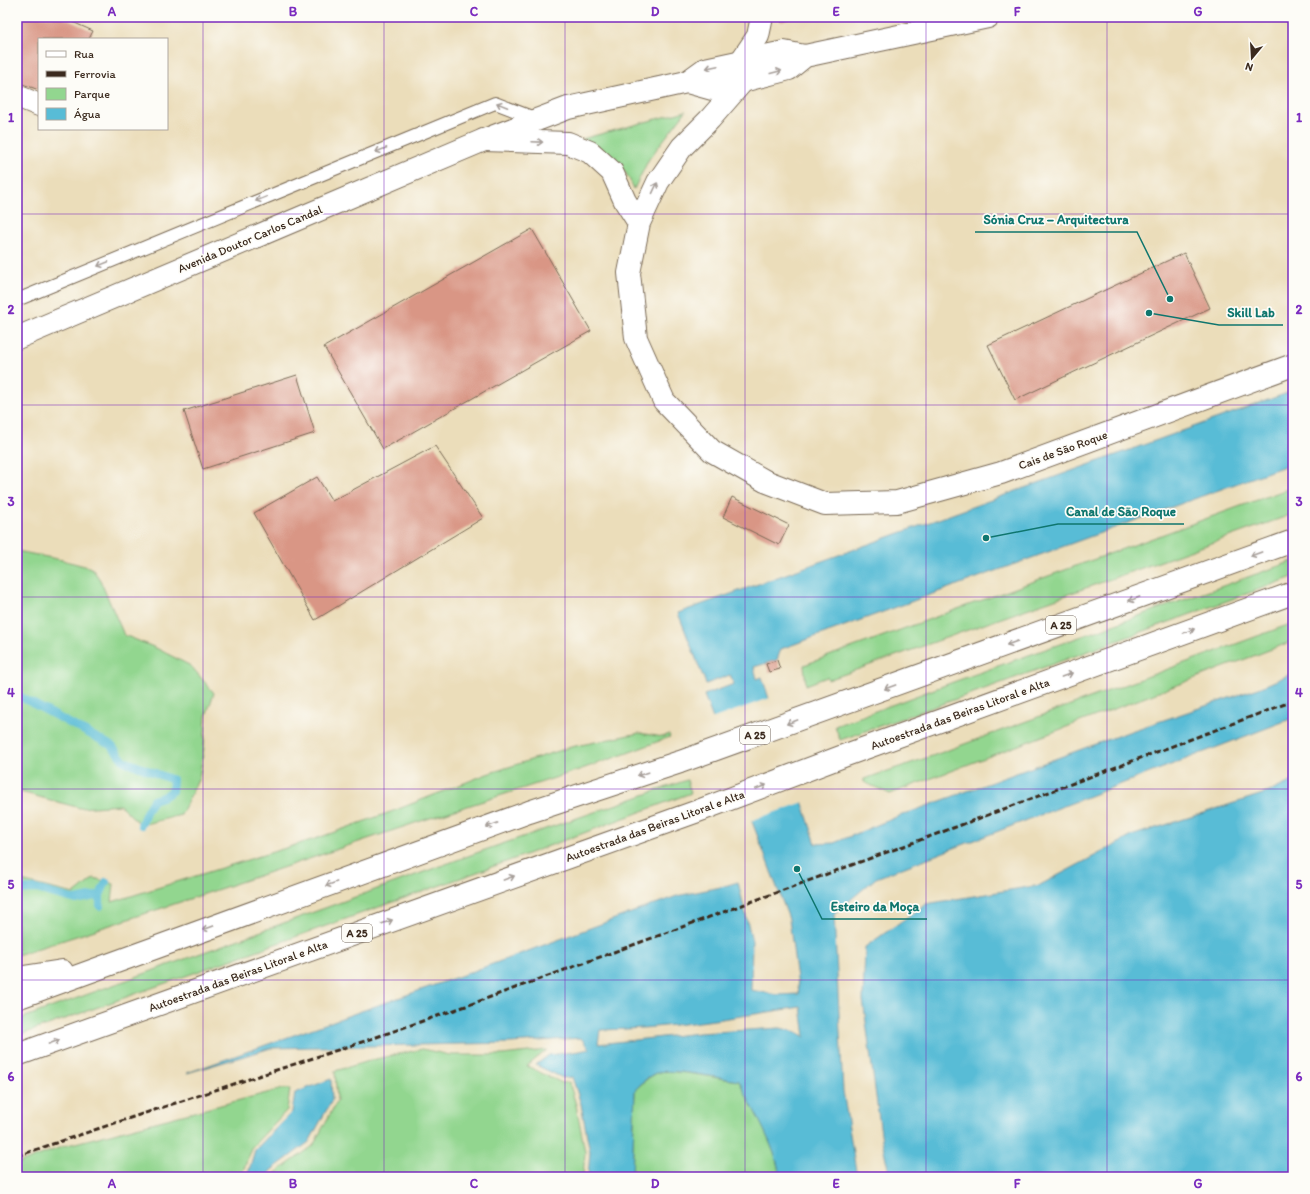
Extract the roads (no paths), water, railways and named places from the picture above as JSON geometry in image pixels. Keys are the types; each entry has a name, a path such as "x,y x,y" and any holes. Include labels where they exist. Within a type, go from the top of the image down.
{"main road":[{"path":"638,223 658,182 682,147 710,119 742,71 758,36 762,17"},
{"name":"Avenida Doutor Carlos Candal","path":"17,338 484,140 568,108 687,82 705,68 742,71 784,52 805,56 988,17"},
{"path":"17,96 38,105"},
{"name":"Avenida Doutor Carlos Candal","path":"484,140 568,143 590,152 612,172 625,201 638,223"},
{"name":"Cais de São Roque","path":"638,223 629,273 636,338 664,401 712,451 765,481 825,504 897,502 1001,473 1293,365"},
{"name":"A 25","path":"17,998 529,812 680,762 1293,541"},
{"name":"Autoestrada das Beiras Litoral e Alta","path":"17,1056 698,811 846,755 1293,594"},
{"path":"17,978 115,962"}],"lane":[{"path":"17,300 495,103 538,120"}],"water":[{"path":"1293,391 1293,463 781,649 777,660 754,667 757,679 762,677 816,844 834,843 894,818 1131,731 1259,688 1293,673 1293,718 876,878 834,914 843,1091 857,1177 780,1177 778,1165 769,1141 739,1081 672,1071 653,1074 635,1090 632,1177 588,1177 590,1152 581,1104 572,1077 563,1078 536,1065 549,1055 589,1049 581,1038 511,1043 271,1048 187,1073 460,976 677,896 738,882 752,941 751,990 777,995 799,994 789,919 704,695 734,684 730,675 706,684 678,613","holes":["801,1007 805,1037 797,1032 780,1028 699,1033 598,1044 600,1030 675,1025"]},
{"path":"1293,781 1293,1177 890,1177 882,1141 863,1000 865,947 926,904 1040,885 1134,835 1269,792"},
{"path":"331,1079 332,1100 309,1142 270,1171 269,1177 247,1177 255,1150 292,1112 295,1093"}],"waterway":[{"path":"17,695 112,746 124,761 173,780 172,791 165,796 153,800 141,825"},
{"path":"100,906 100,895 106,882"},
{"path":"17,890 36,889 76,900 100,895"}],"railway":[{"path":"17,1156 466,1006 953,828 1293,701"}],"place":[{"name":"Sónia Cruz – Arquitectura","path":"1170,299"},
{"name":"Skill Lab","path":"1149,313"},
{"name":"Canal de São Roque","path":"986,538"},
{"name":"Esteiro da Moça","path":"797,869"}]}
